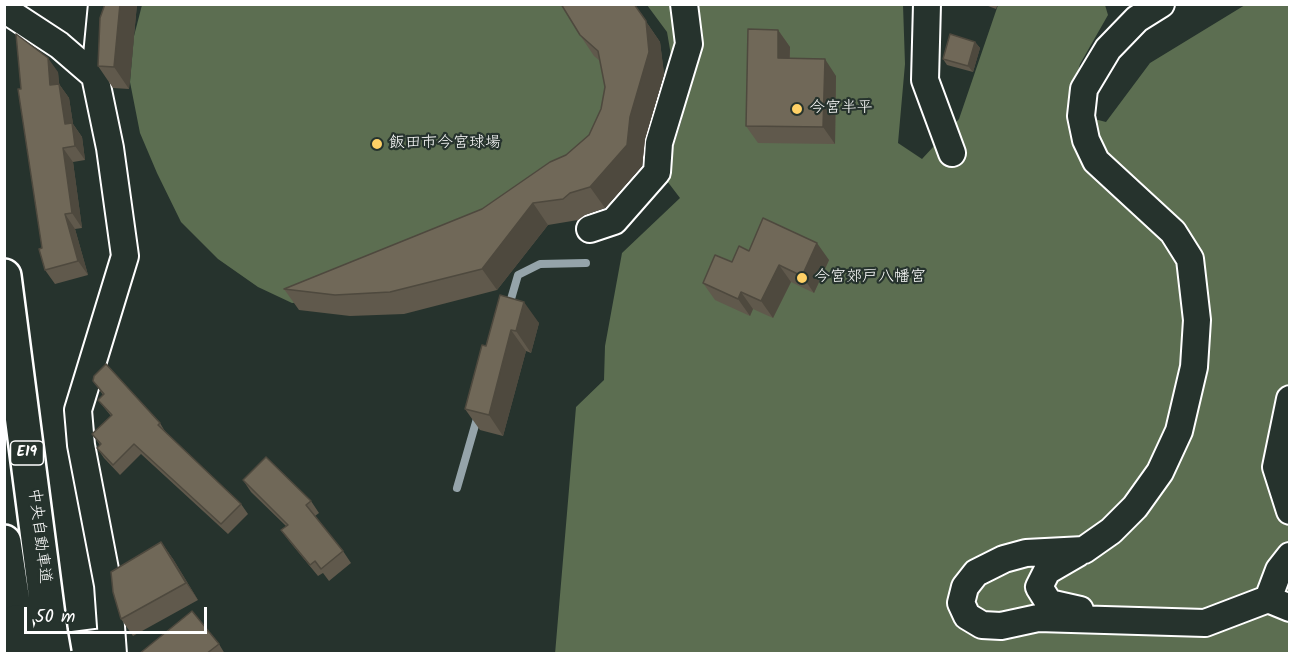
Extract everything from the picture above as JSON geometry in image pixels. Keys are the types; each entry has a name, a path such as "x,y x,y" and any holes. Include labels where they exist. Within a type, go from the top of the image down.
{"highway":[{"name":"中央自動車道","path":"4,276 52,642"},
{"name":"中央自動車道","path":"4,542 10,633 21,654"}],"street":[{"path":"10,633 38,651 112,647 108,585 81,445 78,410 124,256 110,148 95,76 102,4"},
{"path":"590,229 614,221 657,172 659,143 689,44 684,4"},
{"path":"927,4 925,80 952,153"},
{"path":"1123,620 1049,603 1040,587 1047,571 1084,550 1111,531 1135,507 1160,472 1179,431 1194,368 1197,320 1190,260 1173,232 1096,161 1086,141 1081,116 1084,89 1108,48 1137,19 1161,4"},
{"path":"4,9 59,45 95,76"},
{"path":"1290,399 1276,467 1290,511"},
{"path":"1084,550 1026,553 1004,559 976,573 965,587 961,603 967,616 982,625 992,626 1038,618 1205,623 1279,603 1280,570 1290,556"}],"green space":[{"name":"飯田市今宮球場","path":"142,5 563,5 613,72 604,156 323,301 292,303 258,287 218,259 181,222 140,133 130,82 134,36"},
{"path":"647,5 903,5 905,64 898,143 922,159 959,119 998,5 1105,5 1108,15 1080,64 1067,112 1106,122 1150,63 1245,5 1289,5 1289,653 555,654 576,407 604,380 605,346 622,253 680,198 664,177 682,119 667,32"}],"building":[{"path":"105,4 120,4 114,67 98,66 100,18"},
{"path":"561,4 634,4 646,21 649,52 630,117 627,145 590,187 570,193 563,199 533,203 482,269 390,292 335,295 284,289 482,209 550,162 566,155 589,135 601,109 605,87 598,51 580,35"},
{"name":"今宮半平","path":"748,29 778,30 778,58 825,59 823,127 746,126"},
{"path":"16,34 48,58 50,85 59,84 65,124 72,123 75,146 63,148 72,213 65,214 78,261 45,270 39,249 42,248 18,89 21,89"},
{"path":"950,34 975,42 968,66 943,59"},
{"path":"763,218 817,243 802,276 779,265 761,301 741,292 738,299 703,283 715,255 732,262 739,246 749,251"},
{"path":"500,295 524,302 516,331 511,330 489,415 465,409 482,345 486,346"},
{"path":"106,364 160,423 158,425 241,504 221,524 134,444 113,465 97,448 101,444 92,434 112,415 98,400 104,394 93,381 94,376"},
{"path":"266,457 311,501 306,505 343,551 321,569 315,561 310,565 281,530 288,525 243,480"},
{"path":"161,542 186,583 121,619 113,592 111,572"},
{"path":"192,611 219,644 206,654 139,654"}],"waterway":[{"path":"509,306 518,275 540,264 586,263"},
{"path":"457,488 478,415"}],"place":[{"name":"今宮半平","path":"797,109"},
{"name":"飯田市今宮球場","path":"377,144"},
{"name":"今宮郊戸八幡宮","path":"802,278"}]}
